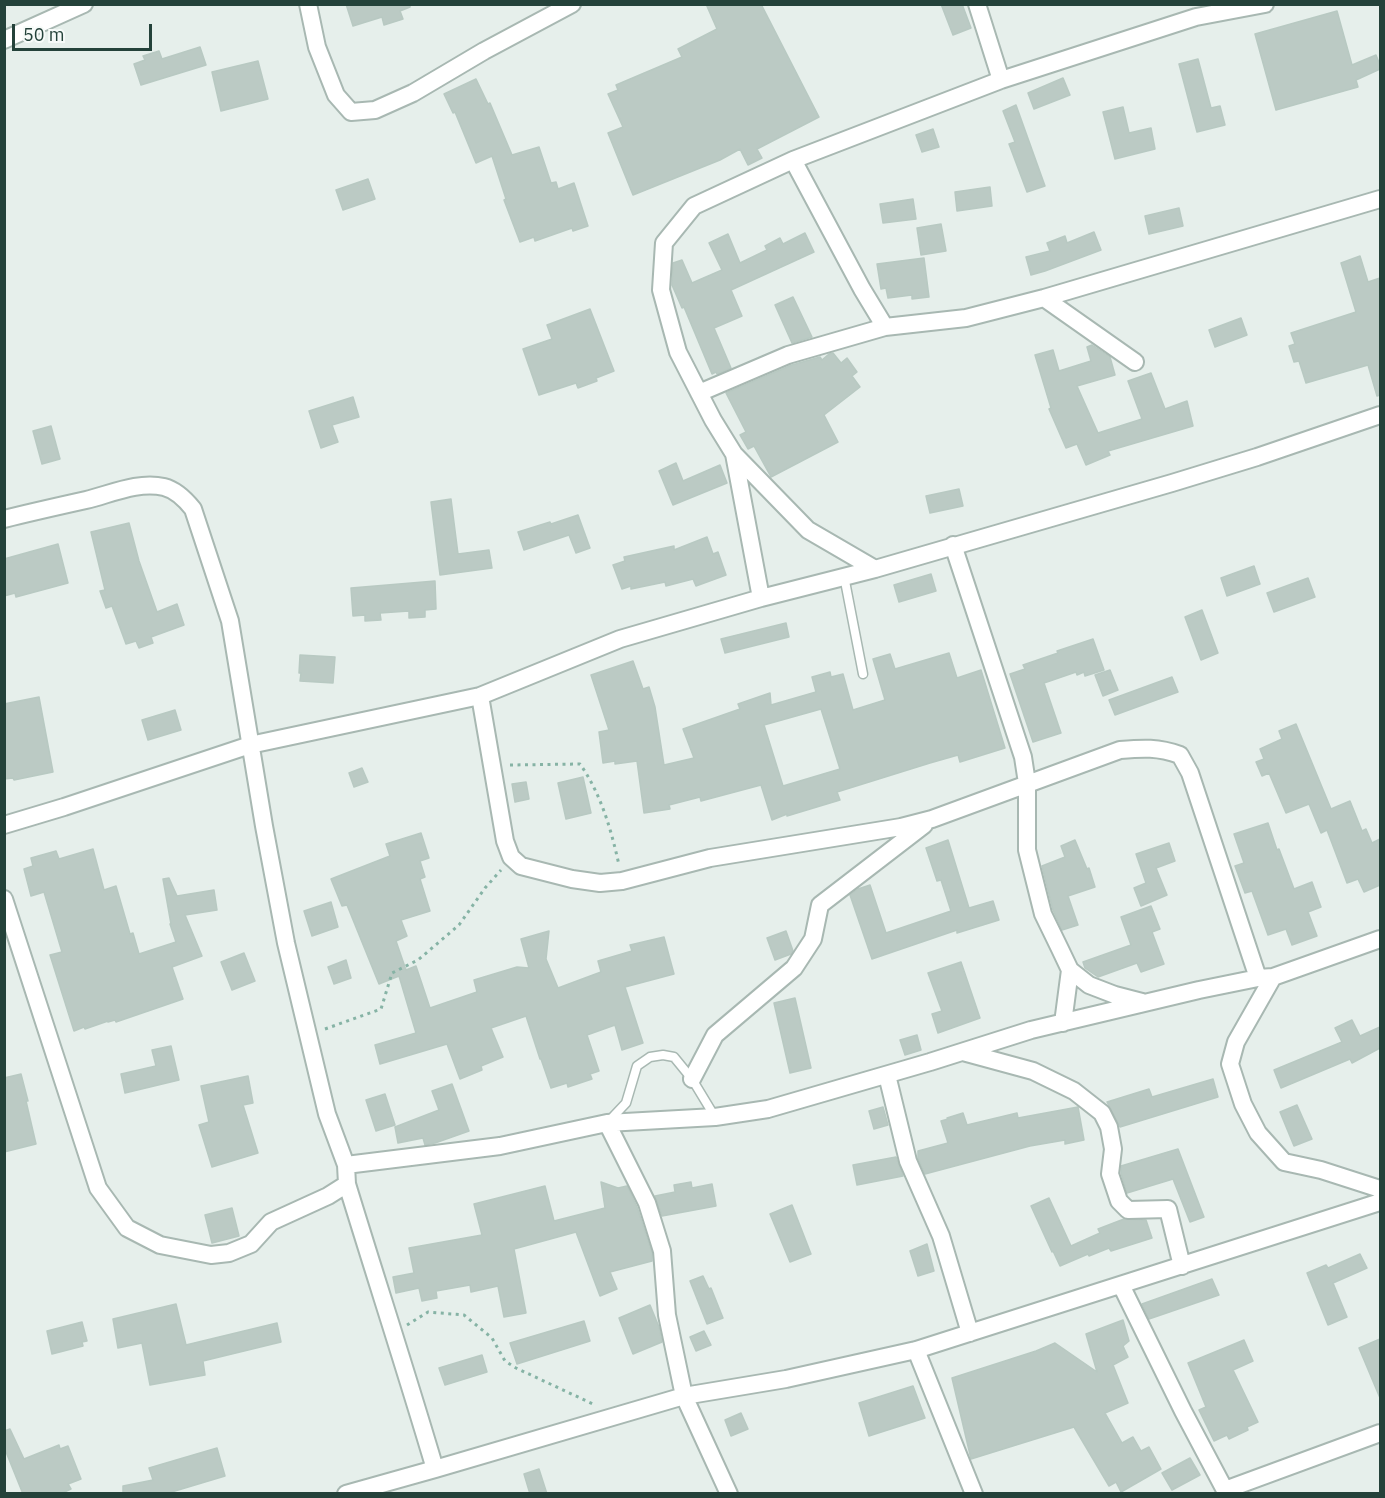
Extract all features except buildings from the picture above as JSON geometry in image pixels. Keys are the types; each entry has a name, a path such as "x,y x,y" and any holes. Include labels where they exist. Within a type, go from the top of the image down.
{"street":[{"path":"4,40 84,4"},
{"path":"308,4 317,47 336,95 351,112 375,111 413,93 484,51 572,4"},
{"path":"977,4 1001,80"},
{"path":"875,569 808,530 734,454 713,420 678,352 661,290 664,243 694,206 794,160 1001,80 1194,11 1265,4"},
{"path":"794,160 862,289 885,327"},
{"path":"699,393 788,355 885,327 966,318 1044,298 1380,199"},
{"path":"1044,298 1135,362"},
{"path":"4,825 250,745 480,696 620,639 760,598 875,569 1182,480 1380,415"},
{"path":"734,454 760,598"},
{"path":"4,519 127,488 150,486 164,487 173,491 193,509 230,621 286,943 327,1114 345,1165 347,1184 435,1469"},
{"path":"953,545 1023,757 1027,783 1027,850 1043,914 1070,970 1089,985 1146,1003"},
{"path":"480,696 505,841 511,857 521,866 572,879 600,883 622,881 710,858 901,827 932,819 1120,750 1152,748 1180,755 1190,773 1266,977 1236,1042 1230,1064 1243,1104 1258,1133 1284,1162 1321,1170 1379,1202"},
{"path":"692,1079 715,1035 794,968 813,939 820,905 932,819"},
{"path":"4,899 98,1188 127,1228 160,1245 211,1256 229,1253 251,1244 271,1222 328,1196 347,1184"},
{"path":"345,1165 500,1146 607,1123 715,1117 768,1109 1031,1030 1266,977 1380,939"},
{"path":"1064,1023 1070,970"},
{"path":"962,1052 1033,1071 1074,1091 1102,1113 1109,1128 1113,1149 1110,1174 1119,1202 1128,1210 1168,1209 1182,1266"},
{"path":"887,1075 908,1161 941,1236 970,1333"},
{"path":"607,1123 647,1203 662,1251 667,1315 684,1396 729,1494"},
{"path":"346,1494 684,1396 786,1379 916,1350 1379,1202"},
{"path":"1120,1285 1226,1492 1380,1433"},
{"path":"916,1350 974,1494"}],"lane":[{"path":"844,576 863,674"},
{"path":"607,1123 626,1103 638,1066 650,1057 663,1055 674,1057 692,1079 715,1117"}],"path":[{"path":"492,764 580,764 592,782 612,830 622,881"},
{"path":"308,1035 381,1009 392,973 418,960 459,925 485,888 511,857"},
{"path":"393,1334 428,1312 465,1316 492,1338 505,1361 619,1416"}]}
